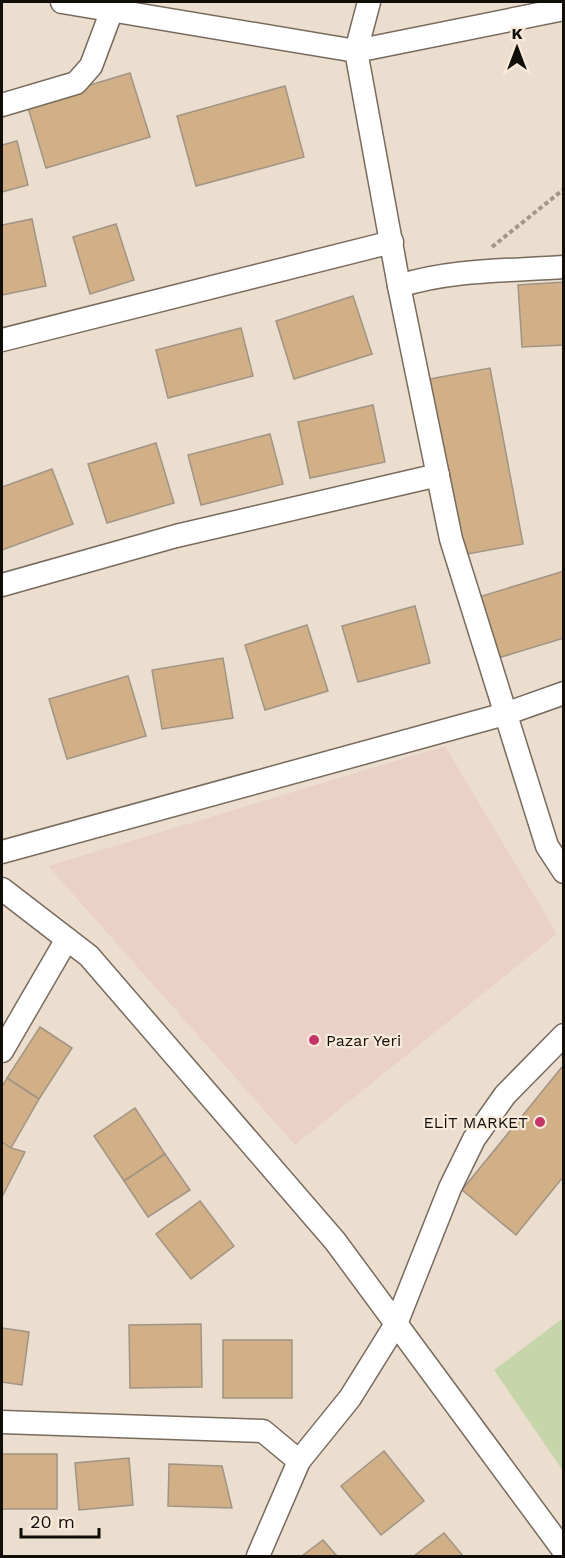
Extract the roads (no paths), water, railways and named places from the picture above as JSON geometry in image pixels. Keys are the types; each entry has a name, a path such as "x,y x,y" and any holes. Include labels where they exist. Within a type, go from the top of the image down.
{"street":[{"path":"62,2 114,6 356,51 564,9"},
{"path":"369,2 356,51 399,286 451,538 547,846 564,872"},
{"path":"2,105 76,83 91,66 114,6"},
{"path":"2,340 392,242"},
{"path":"399,286 423,278 564,267"},
{"path":"2,585 176,536 438,476"},
{"path":"2,852 505,714 564,693"},
{"path":"2,889 89,956 335,1241 564,1551"},
{"path":"2,1051 66,939"},
{"path":"258,1557 299,1461 350,1398 396,1324 450,1188 474,1139 505,1095 564,1035"},
{"path":"2,1422 263,1431 299,1461"}],"place":[{"name":"Pazar Yeri","path":"314,1040"},
{"name":"ELİT MARKET","path":"540,1122"}]}
